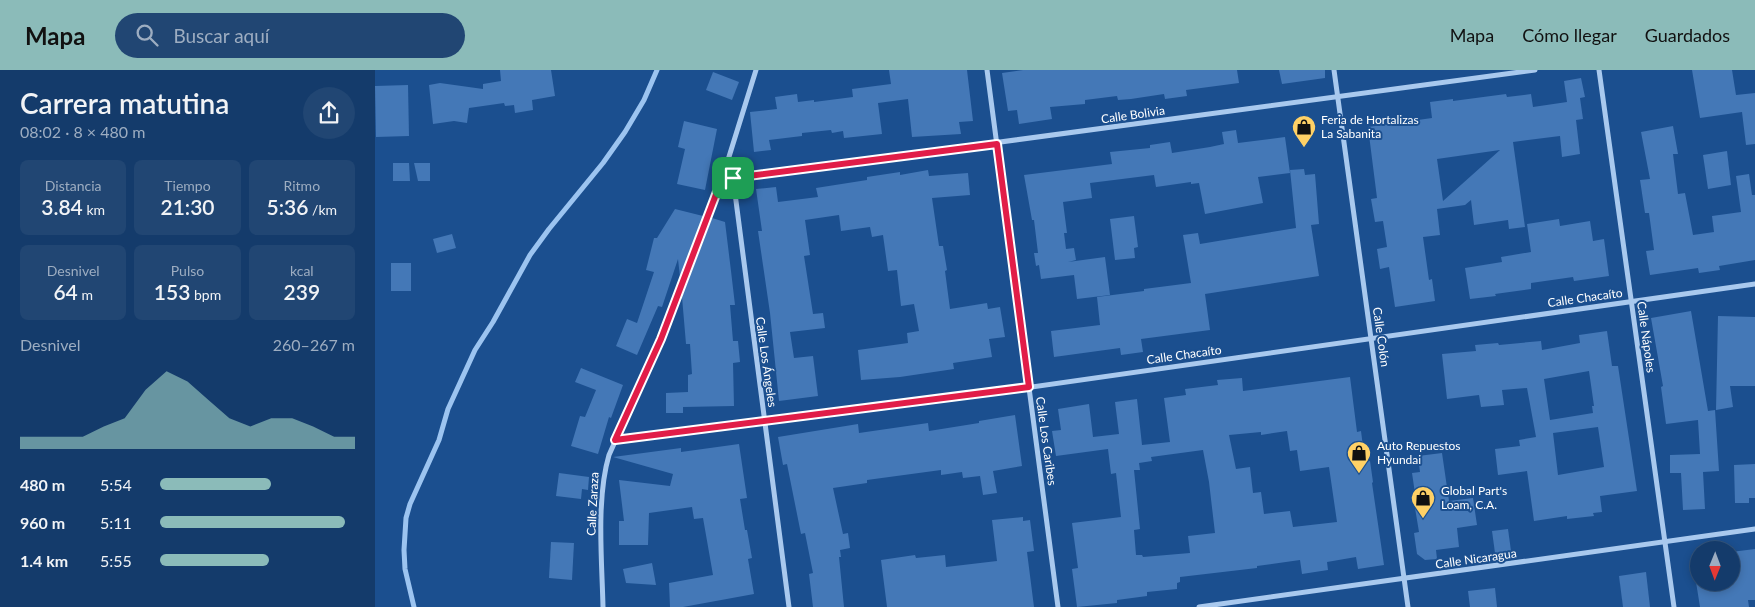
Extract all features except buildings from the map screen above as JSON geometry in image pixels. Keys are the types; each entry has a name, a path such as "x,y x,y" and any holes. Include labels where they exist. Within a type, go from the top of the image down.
{"street":[{"name":"Calle Zaraza","path":"603,607 601,499 604,470 615,440 661,339 723,176 756,70"},
{"name":"Calle Los Caribes","path":"987,70 1058,607"},
{"name":"Calle Colón","path":"1334,70 1408,607"},
{"name":"Calle Bolivia","path":"723,176 733,178 997,144 1535,70"},
{"name":"Calle Nápoles","path":"1599,70 1674,607"},
{"name":"Calle Los Ángeles","path":"733,178 789,607"},
{"name":"Calle Chacaíto","path":"615,440 1029,387 1755,284"},
{"name":"Calle Nicaragua","path":"1199,607 1755,529"}],"waterway":[{"path":"414,607 405,569 406,518 410,504 439,440 448,409 475,350 493,322 530,255 603,163 625,132 644,100 657,70"}],"place":[{"name":"Feria de Hortalizas La Sabanita","path":"1304,148"},
{"name":"Auto Repuestos Hyundai","path":"1359,474"},
{"name":"Global Part's Loam, C.A.","path":"1423,519"}],"route":[{"path":"997,144 1029,387 615,440 661,339 723,176 733,178 997,144"}]}
